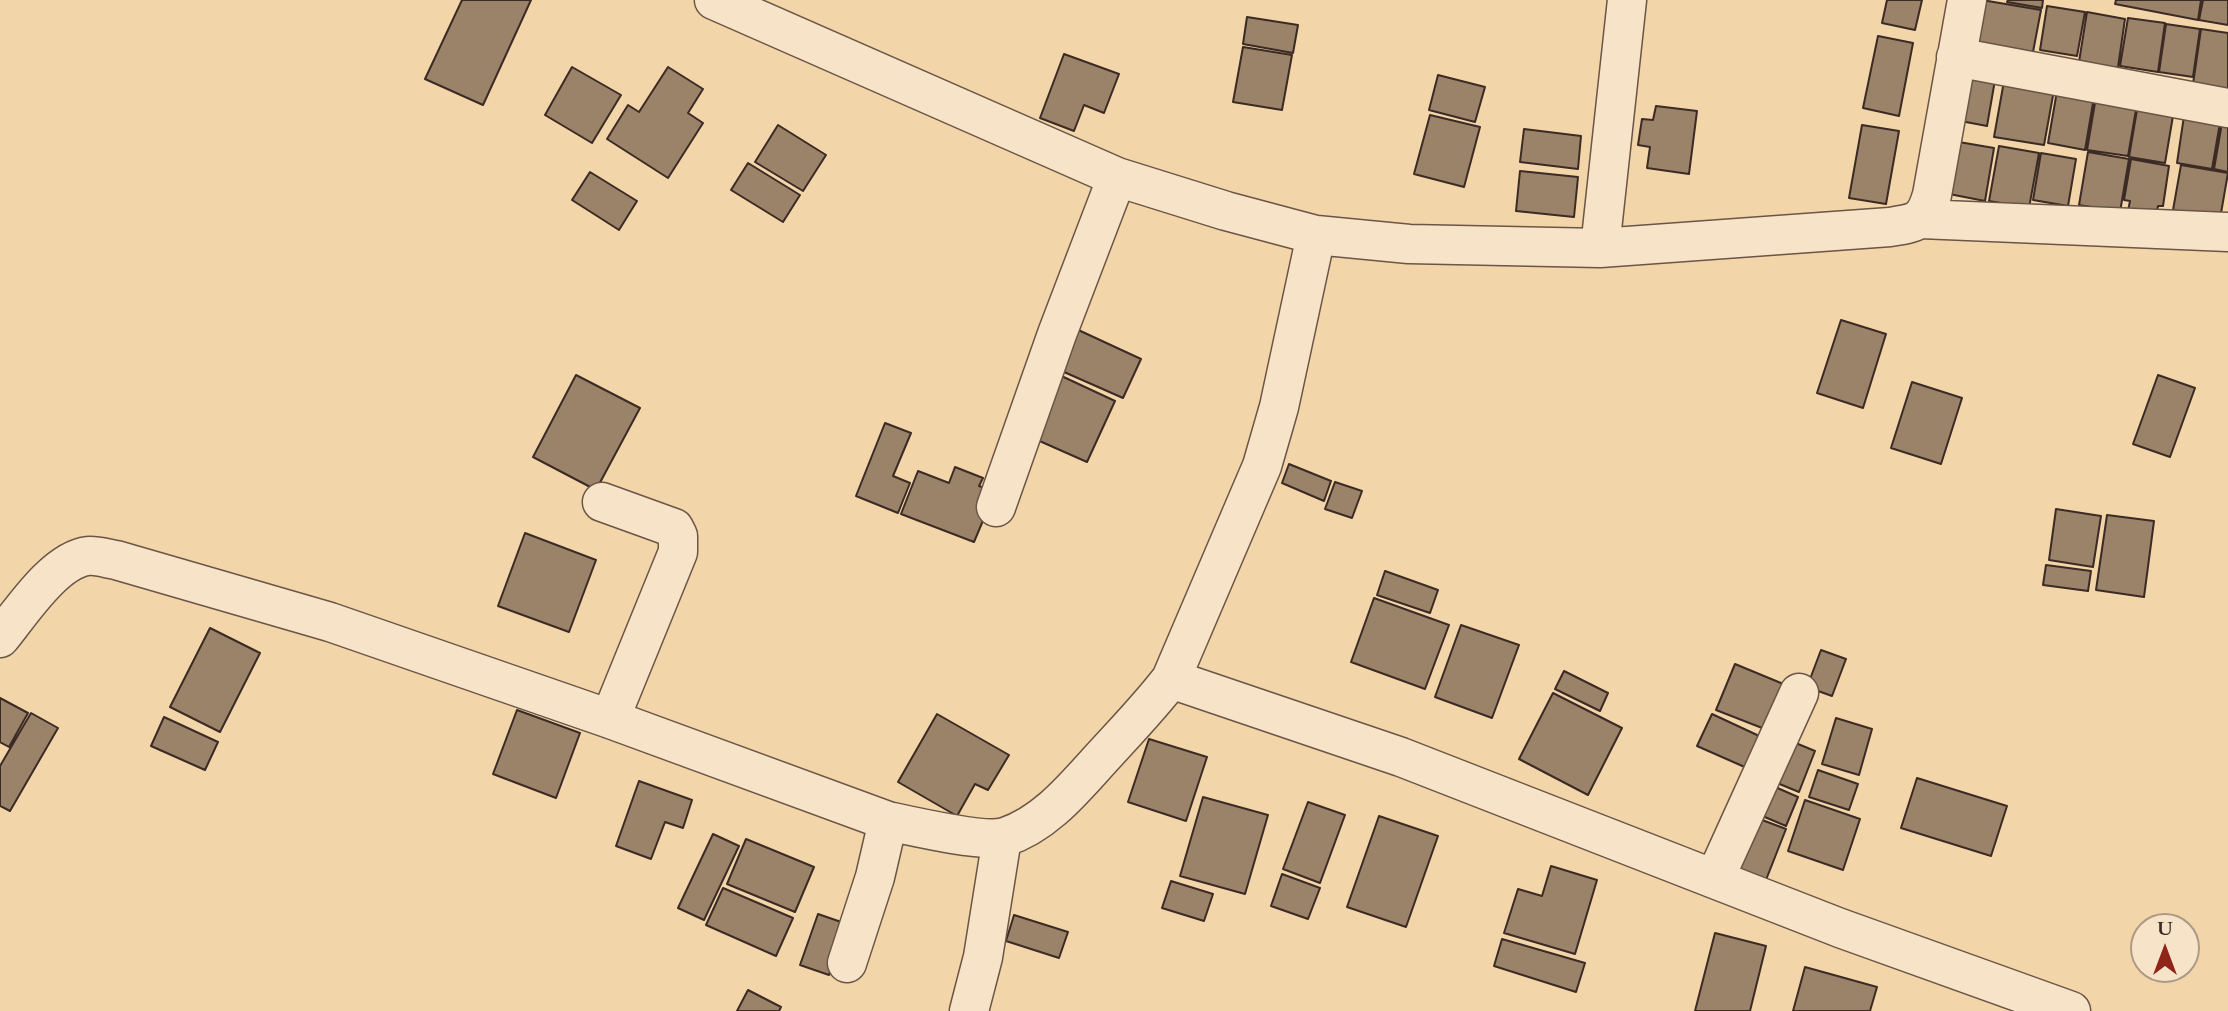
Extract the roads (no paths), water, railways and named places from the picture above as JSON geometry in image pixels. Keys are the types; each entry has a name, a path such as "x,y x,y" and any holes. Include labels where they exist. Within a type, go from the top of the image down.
{"street":[{"path":"714,0 1117,177 1226,211 1316,234 1409,244 1600,247 1890,227 1922,219 2228,232"},
{"path":"1600,247 1627,0"},
{"path":"1922,219 1928,211 1932,195 1968,0"},
{"path":"1956,57 2228,108"},
{"path":"996,507 1057,334 1117,177"},
{"path":"0,638 46,583 65,565 88,556 116,560 330,622 610,719 888,821 951,834 1003,838 1031,824 1076,789 1171,679 1262,466 1279,407 1316,234"},
{"path":"602,502 674,528 680,544 610,719"},
{"path":"1171,679 1401,757 1840,928 2071,1011"},
{"path":"1715,878 1799,693"},
{"path":"847,963 875,877 888,821"},
{"path":"969,1011 984,957 1003,838"}]}
